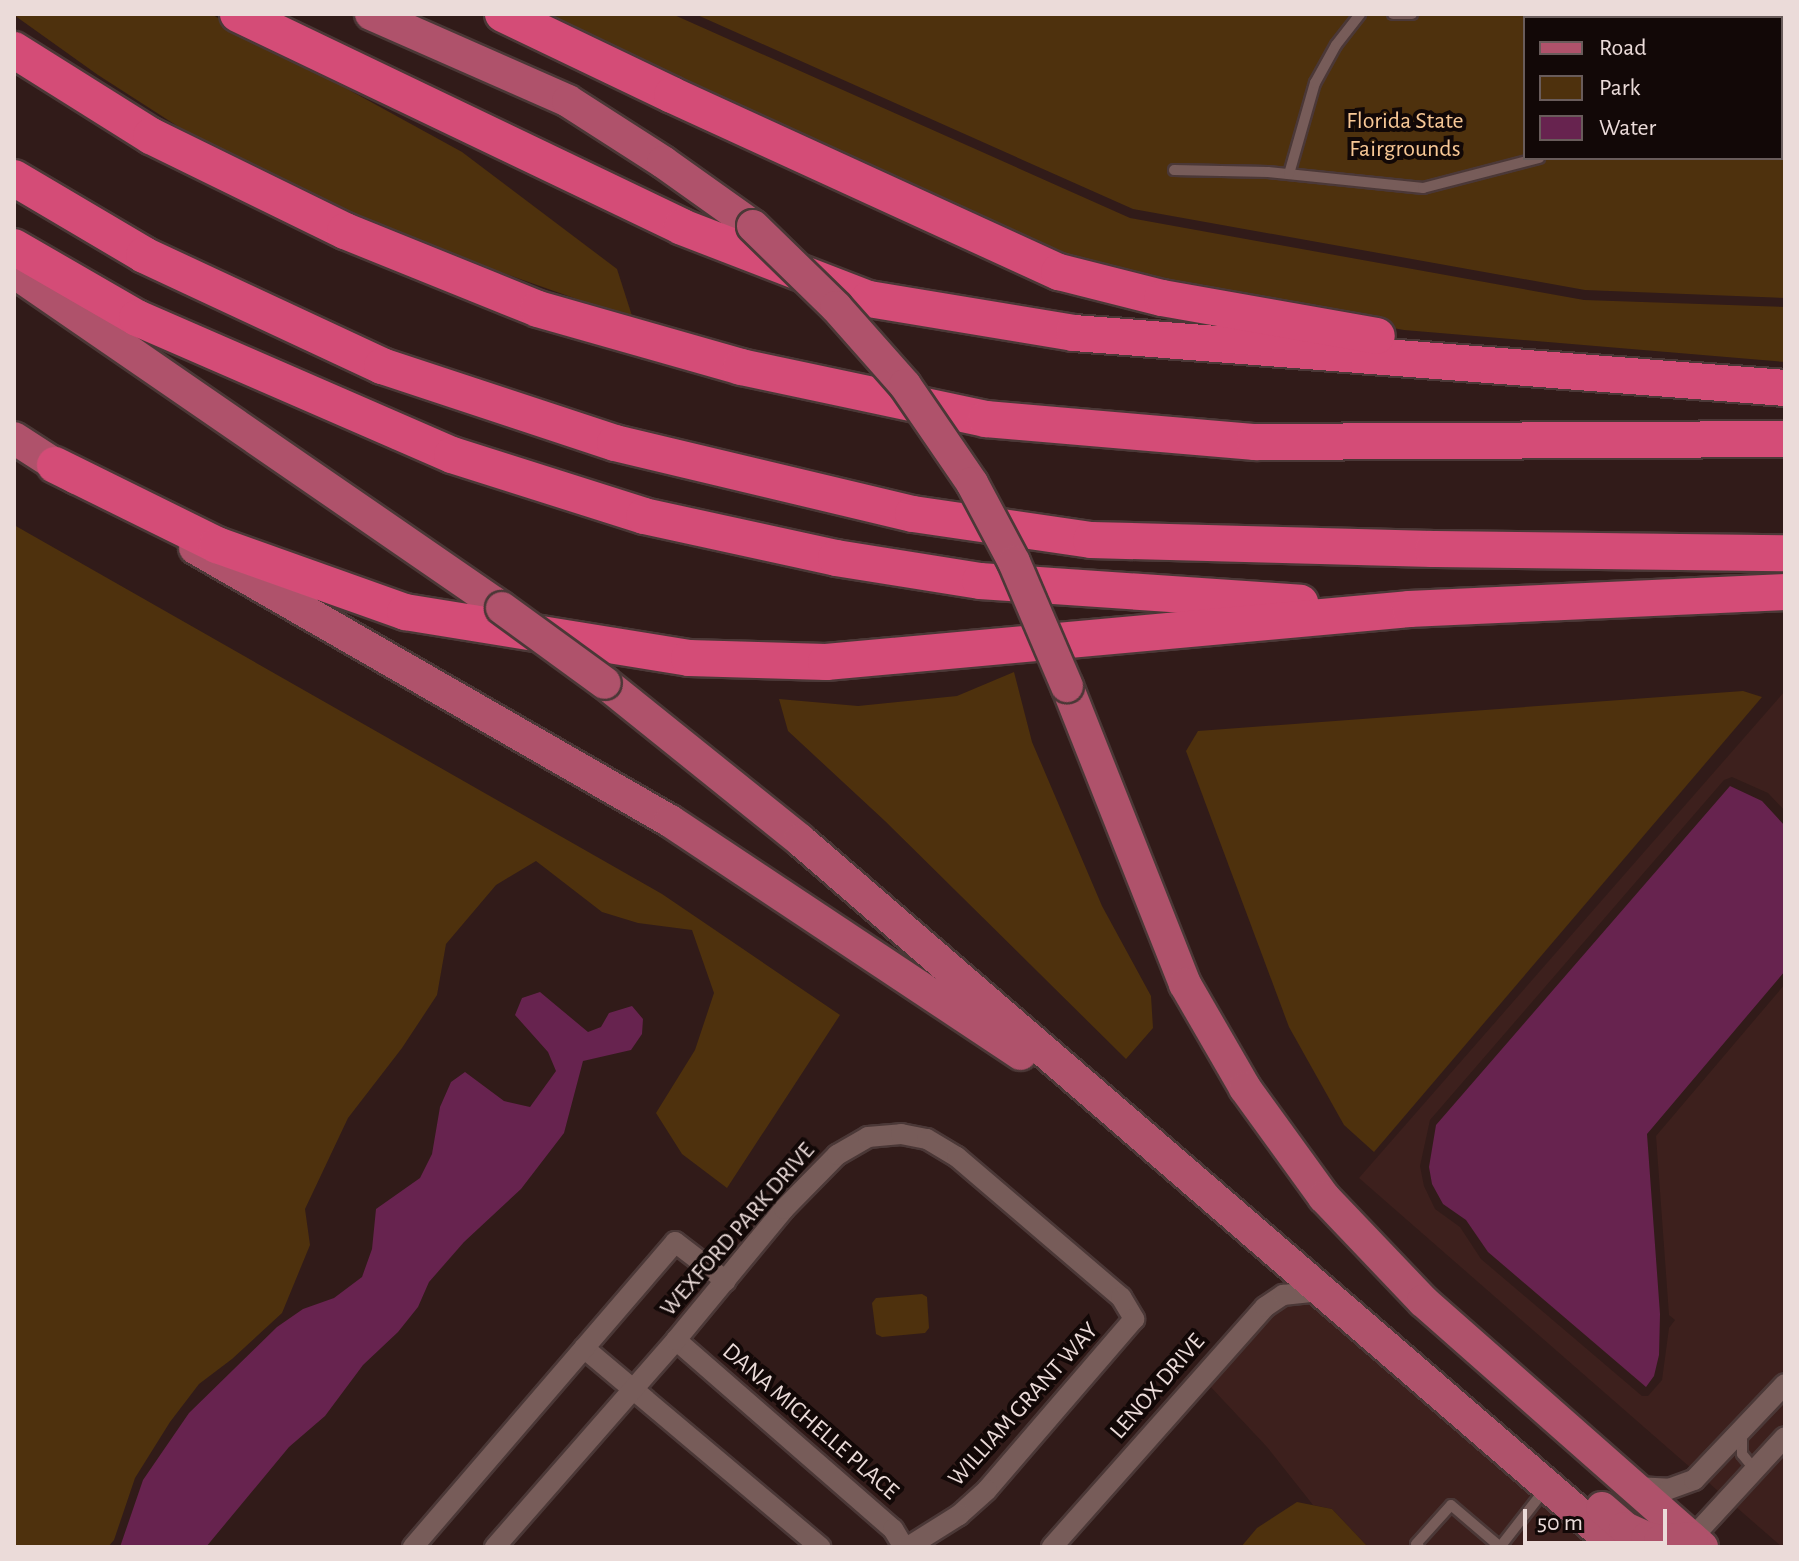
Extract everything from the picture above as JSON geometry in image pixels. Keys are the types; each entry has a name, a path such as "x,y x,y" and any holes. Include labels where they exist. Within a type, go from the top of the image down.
{"highway":[{"path":"238,14 682,227 869,299 1074,333 1785,388"},
{"path":"503,14 1059,272 1162,298 1579,372"},
{"path":"14,50 151,136 345,231 538,309 757,371 986,419 1255,442 1785,439"},
{"path":"14,178 144,255 382,366 615,443 913,514 1091,540 1433,549 1785,553"},
{"path":"14,247 137,318 452,455 644,516 836,558 980,581 1410,609"},
{"path":"55,465 217,545 405,612 689,658 826,662 1410,609 1785,592"}],"main road":[{"path":"371,14 484,61"},
{"path":"394,14 568,101 663,162 753,226 836,307 905,385 955,458 1014,562 1067,686 1185,984 1245,1088 1324,1197 1423,1301 1697,1542"},
{"path":"14,272 502,608 605,683 800,840 1618,1547"},
{"path":"14,438 55,465 670,821 783,893 1143,1137"},
{"path":"1468,1418 1520,1443 1635,1534 1660,1541 1697,1542"}],"street":[{"name":"WEXFORD PARK DRIVE","path":"495,1547 676,1340 784,1209 837,1155 868,1137 901,1134 927,1139 957,1157 1121,1297 1134,1319"},
{"path":"413,1547 675,1242 726,1281"},
{"name":"LENOX DRIVE","path":"1052,1547 1251,1321 1283,1295 1320,1291"},
{"name":"WILLIAM GRANT WAY","path":"906,1547 959,1515 987,1490 1134,1319"},
{"name":"DANA MICHELLE PLACE","path":"676,1340 893,1529 906,1547"},
{"path":"584,1348 820,1547"},
{"path":"1633,1486 1669,1489 1694,1480 1785,1384"},
{"path":"1697,1542 1785,1437"}],"lane":[{"path":"1289,174 1315,83 1336,45 1360,14"},
{"path":"1393,14 1412,14"},
{"path":"1174,170 1289,174 1423,188 1531,160"},
{"path":"1744,1428 1742,1454 1751,1465 1758,1466"},
{"path":"1419,1547 1416,1544 1451,1505 1499,1546 1547,1486"}],"shaded area":[{"path":"1785,691 1785,811 1768,793 1732,777 1724,780 1430,1120 1420,1166 1424,1186 1435,1209 1460,1227 1481,1259 1642,1396 1648,1396 1662,1380 1669,1328 1675,1320 1669,1315 1656,1136 1785,984 1785,1369 1692,1469 1359,1178"},
{"path":"1315,1302 1601,1547 1368,1547 1332,1509 1313,1505 1267,1447 1208,1384 1271,1315 1286,1305"},
{"path":"1785,1398 1785,1422 1720,1493 1708,1482"},
{"path":"1785,1451 1785,1547 1782,1547 1735,1506"}],"green space":[{"path":"211,14 462,152 617,269 633,319 339,215 241,167 98,75 14,15"},
{"path":"528,14 672,14 1130,218 1584,300 1785,307 1785,362 1404,330 1166,287 1064,262"},
{"name":"Florida State Fairgrounds","path":"695,14 1785,14 1785,298 1585,290 1133,209"},
{"path":"14,525 662,894 840,1015 727,1188 682,1154 656,1113 695,1050 714,993 692,930 638,923 602,912 536,861 496,885 446,944 437,995 402,1048 348,1118 305,1209 310,1245 282,1313 232,1359 199,1384 170,1422 135,1478 114,1540 108,1547 14,1547"},
{"path":"1014,672 1032,742 1102,906 1151,996 1153,1028 1126,1059 885,821 788,731 779,699 858,706 957,696"},
{"path":"1743,691 1762,697 1374,1152 1344,1125 1289,1027 1186,751 1198,731"},
{"path":"922,1294 927,1297 929,1328 925,1333 882,1337 876,1334 872,1303 876,1298"},
{"path":"1297,1502 1332,1509 1368,1547 1241,1547 1257,1528"}],"water":[{"path":"1730,786 1762,801 1785,826 1785,971 1647,1134 1660,1314 1659,1355 1654,1376 1646,1387 1488,1252 1466,1220 1443,1204 1432,1184 1429,1167 1436,1125"},
{"path":"540,992 588,1032 601,1027 609,1013 632,1006 643,1019 642,1034 631,1050 583,1061 564,1133 521,1189 464,1242 429,1282 418,1307 398,1332 363,1365 325,1416 289,1447 206,1547 120,1547 143,1480 189,1413 277,1327 303,1309 334,1298 362,1277 372,1249 376,1209 420,1178 432,1154 440,1107 451,1082 465,1072 504,1101 530,1107 556,1071 548,1052 515,1015 522,998"}]}
